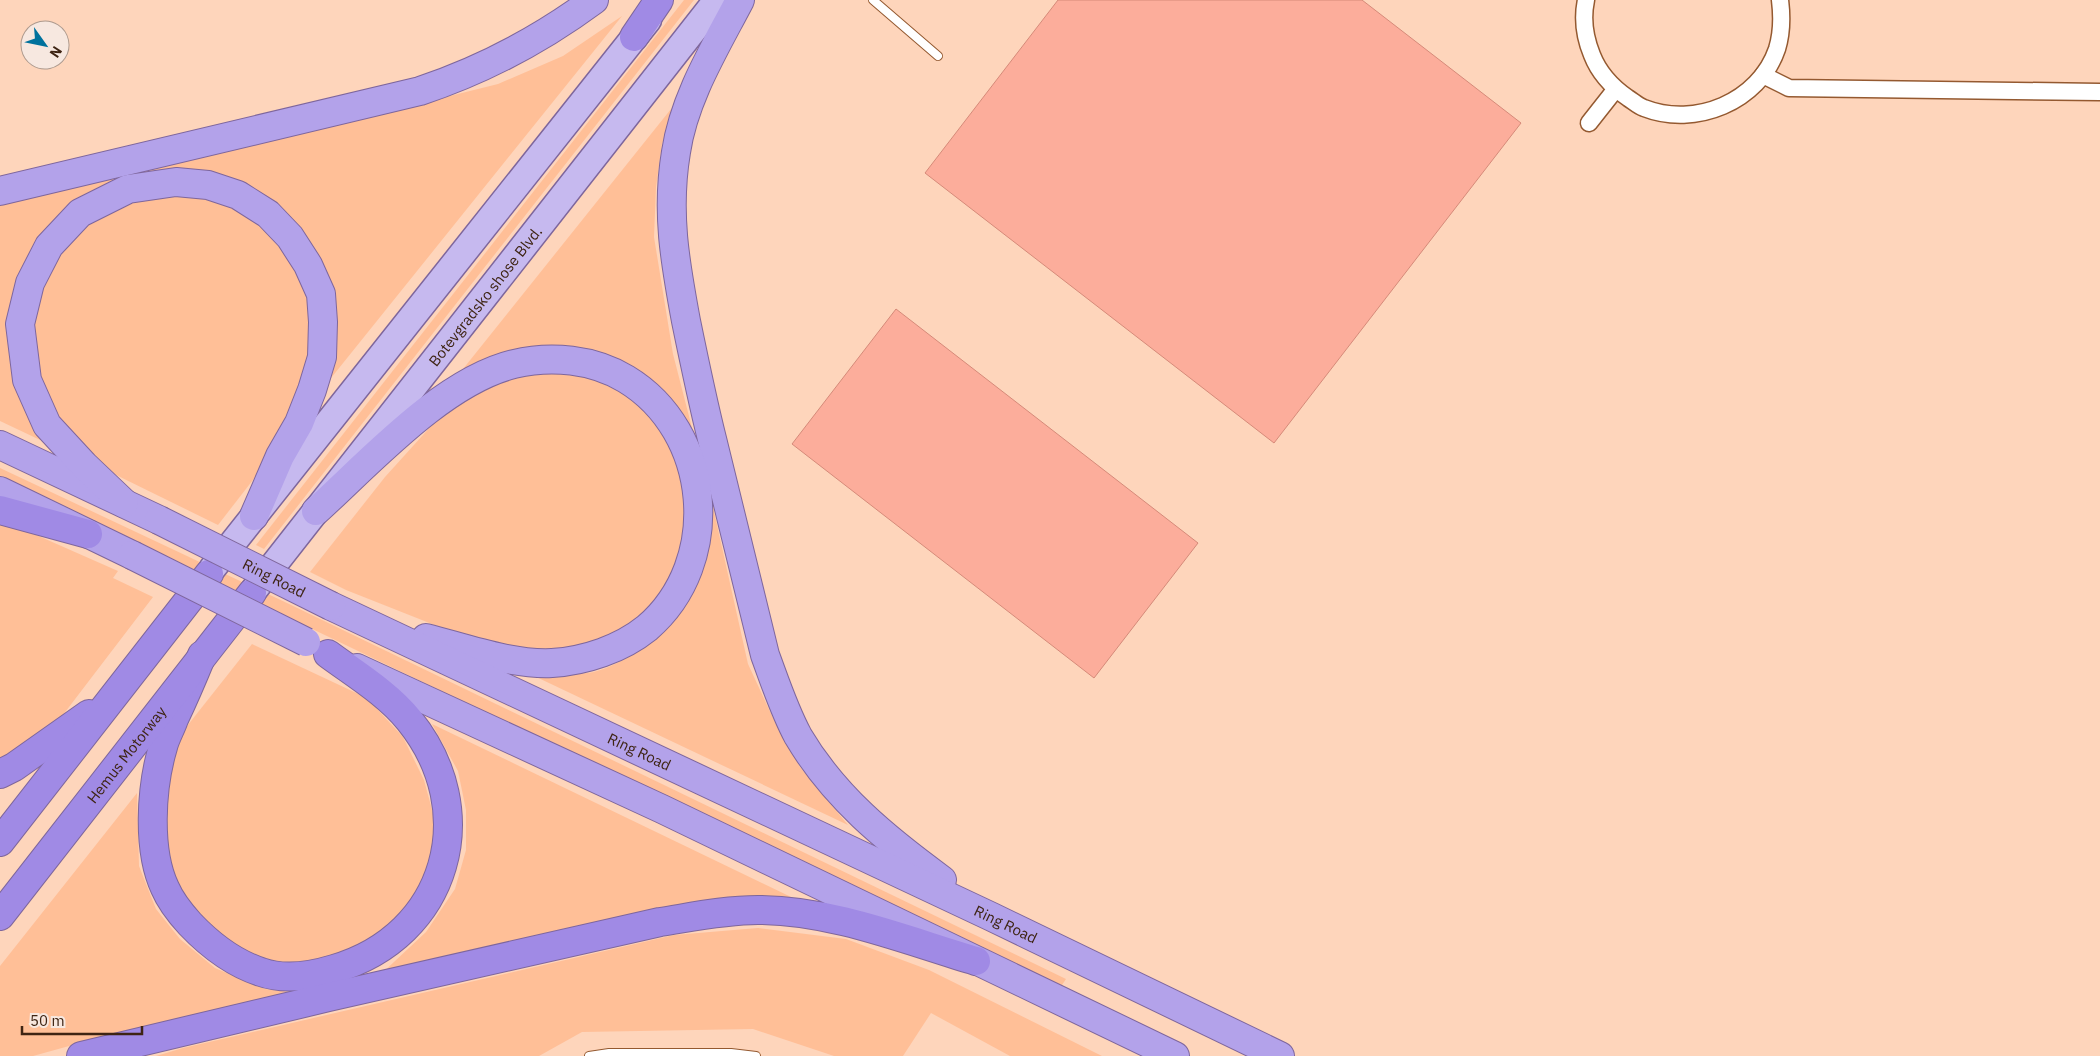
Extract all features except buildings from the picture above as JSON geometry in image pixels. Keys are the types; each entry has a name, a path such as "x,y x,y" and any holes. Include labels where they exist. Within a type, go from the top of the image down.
{"highway":[{"path":"0,192 420,91 458,78 520,49 563,23 594,0"},
{"path":"634,37 659,0"},
{"path":"740,0 708,60 686,112 676,151 671,190 671,228 677,274 698,382 765,655 780,696 798,735 820,770 844,799 871,826 902,851 992,917"},
{"path":"124,503 84,465 47,425 27,380 20,324 30,283 49,246 80,213 128,189 176,182 208,185 238,194 268,214 290,237 308,265 321,294 323,322 322,357 315,382 299,423 280,456 254,516"},
{"path":"316,511 433,406 460,386 513,364 542,360 567,360 591,364 614,372 637,386 657,402 673,422 685,445 694,470 698,498 698,527 692,555 681,582 666,606 647,627 627,641 604,652 581,658 553,663 528,662 367,624"},
{"name":"Ring Road","path":"0,445 159,520 367,624 992,917 1280,1056"},
{"path":"0,491 317,648 671,813 1175,1056"},
{"path":"0,510 88,534"},
{"path":"0,842 209,574"},
{"name":"Hemus Motorway","path":"0,916 252,593"},
{"path":"202,655 163,747 154,793 152,833 164,887 177,910 203,938 224,955 262,973 301,976 322,973 370,955 392,940 413,921 429,900 439,877 446,850 448,818 437,768 424,742 408,719 388,699 317,648"},
{"path":"0,774 14,767 113,697"},
{"path":"81,1056 621,931 707,914 758,910 836,919 976,961"}],"main road":[{"path":"209,574 663,0"},
{"name":"Botevgradsko shose Blvd.","path":"252,593 717,0"}],"street":[{"path":"1586,0 1584,10 1586,40 1597,67 1615,90 1643,108 1676,116 1709,113 1740,98 1763,75 1777,49 1782,20 1780,0"},
{"path":"1763,75 1789,88 2100,92"},
{"path":"1589,123 1615,90"}],"lane":[{"path":"874,0 938,56"},
{"path":"589,1056 609,1053 756,1056"}],"shaded area":[{"path":"684,0 694,0 264,549 256,545"},
{"path":"622,16 319,393 329,293 241,184 124,180 68,205 33,248 15,293 55,447 0,421 0,203 225,152 498,84 563,56"},
{"path":"679,99 662,144 656,187 654,237 673,354 692,428 664,395 508,352 463,369"},
{"path":"207,194 259,219 300,272 312,308 311,359 273,454 218,525 110,472 59,420 37,382 31,334 35,296 53,258 86,222 139,197"},
{"path":"549,370 592,378 635,400 666,435 683,477 688,523 679,565 656,606 620,634 576,650 531,652 480,643 346,590 310,572 385,477 432,425 465,395 512,376"},
{"path":"0,468 287,603 1066,979 1060,988 0,479"},
{"path":"713,507 748,664 773,718 800,767 848,825 530,674 594,672 623,660 653,640 669,625 692,591 705,552"},
{"path":"0,519 118,571 113,578 153,597 56,724 0,764"},
{"path":"252,644 367,698 403,737 424,780 434,817 434,845 427,875 404,911 365,948 315,966 268,964 231,951 180,894 163,838 165,785 176,740"},
{"path":"432,724 814,908 379,976 426,932 455,889 466,850 466,810 458,771"},
{"path":"137,793 139,866 156,909 180,939 215,968 265,989 307,994 98,1038 33,1056 0,1056 0,966"},
{"path":"758,928 846,939 929,970 1102,1056 1010,1056 931,1013 903,1056 834,1056 753,1029 582,1032 539,1056 156,1056 183,1048 674,935"}]}
